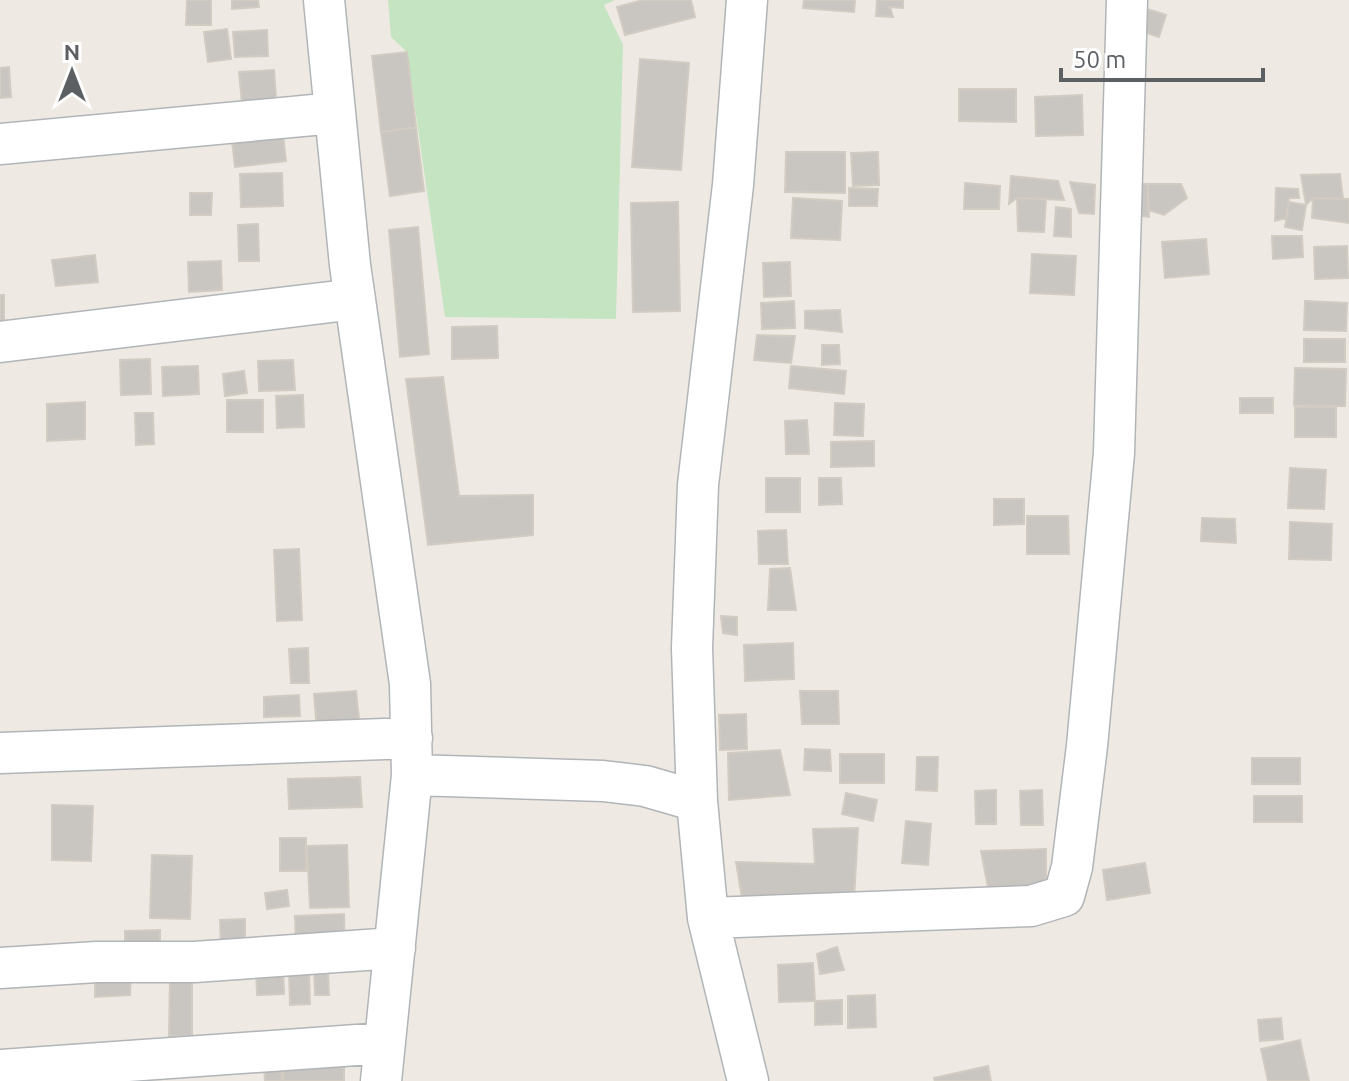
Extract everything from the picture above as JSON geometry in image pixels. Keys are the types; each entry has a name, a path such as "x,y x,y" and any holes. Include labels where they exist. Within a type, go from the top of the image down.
{"street":[{"path":"0,1070 383,1062 412,756 410,684 355,299 324,0"},
{"path":"747,0 733,185 698,485 692,648 697,801 708,918 748,1081"},
{"path":"708,918 1031,906 1064,896 1072,867 1087,746 1114,453 1127,0"},
{"path":"0,144 335,113"},
{"path":"0,342 355,299"},
{"path":"0,753 412,756 645,786 697,801"},
{"path":"0,968 97,962 194,962 395,948"}],"green space":[{"path":"388,0 615,0 604,5 623,45 616,319 445,317 407,52 391,37"}],"building":[{"path":"187,0 211,0 211,25 186,25"},
{"path":"232,0 258,0 259,7 232,9"},
{"path":"643,0 691,0 695,17 625,35 617,7"},
{"path":"804,0 855,0 854,12 803,8"},
{"path":"877,0 903,0 903,8 890,7 893,17 876,16"},
{"path":"1138,6 1166,15 1159,37 1131,28"},
{"path":"227,29 231,59 208,62 204,32"},
{"path":"267,30 268,56 235,57 233,32"},
{"path":"407,52 416,127 381,132 372,56"},
{"path":"640,59 689,63 681,170 632,167"},
{"path":"9,67 11,97 0,98 0,68"},
{"path":"274,70 277,112 243,114 239,72"},
{"path":"959,89 1016,89 1016,122 959,121"},
{"path":"1082,95 1083,135 1036,136 1035,97"},
{"path":"416,127 424,191 390,196 381,132"},
{"path":"283,135 286,161 235,167 232,141"},
{"path":"786,152 845,152 845,193 785,192"},
{"path":"878,152 879,185 853,186 851,153"},
{"path":"282,173 283,206 241,207 240,174"},
{"path":"1340,174 1343,199 1313,198 1306,205 1301,175"},
{"path":"1011,176 1058,181 1064,200 1017,198 1009,204"},
{"path":"1070,182 1095,185 1094,214 1079,213"},
{"path":"965,183 1000,186 999,209 964,209"},
{"path":"1129,183 1148,184 1149,217 1129,215"},
{"path":"1148,184 1181,184 1187,198 1164,215 1148,210"},
{"path":"849,188 878,189 877,206 849,206"},
{"path":"1276,188 1298,189 1299,198 1289,198 1286,218 1275,221"},
{"path":"190,193 212,193 211,215 190,215"},
{"path":"793,198 842,201 840,240 791,238"},
{"path":"1017,198 1046,199 1044,232 1018,231"},
{"path":"1313,198 1349,199 1349,223 1312,218"},
{"path":"678,202 680,311 633,312 631,203"},
{"path":"1289,202 1306,205 1302,230 1285,227"},
{"path":"1056,207 1071,209 1071,237 1054,236"},
{"path":"258,224 259,261 239,261 238,225"},
{"path":"418,227 429,354 400,357 389,230"},
{"path":"1272,236 1302,236 1303,257 1273,259"},
{"path":"1206,239 1209,274 1165,278 1162,242"},
{"path":"1347,246 1348,278 1315,279 1314,247"},
{"path":"1032,254 1076,256 1074,295 1030,293"},
{"path":"95,255 98,282 56,286 52,260"},
{"path":"221,261 222,290 189,292 188,262"},
{"path":"790,262 791,296 764,297 763,263"},
{"path":"0,295 4,295 4,323 0,323"},
{"path":"794,301 795,328 762,329 761,303"},
{"path":"1305,301 1347,303 1346,331 1304,330"},
{"path":"840,310 842,332 805,328 805,311"},
{"path":"497,326 498,358 452,359 452,327"},
{"path":"757,335 795,336 791,363 754,360"},
{"path":"1304,339 1345,339 1345,362 1304,362"},
{"path":"822,345 839,345 840,364 822,365"},
{"path":"150,359 151,394 121,395 120,360"},
{"path":"293,360 295,390 259,391 258,361"},
{"path":"198,366 199,394 163,396 162,367"},
{"path":"791,366 846,371 844,394 789,388"},
{"path":"1295,368 1346,369 1345,406 1294,405"},
{"path":"244,371 247,393 225,396 223,374"},
{"path":"443,377 459,496 533,495 533,535 428,545 406,379"},
{"path":"303,395 304,427 277,428 276,396"},
{"path":"1240,398 1273,398 1273,413 1240,413"},
{"path":"227,400 263,400 263,432 227,432"},
{"path":"85,402 85,439 47,441 47,404"},
{"path":"835,403 864,404 863,436 834,435"},
{"path":"1295,407 1336,407 1336,437 1295,437"},
{"path":"135,413 153,413 154,444 136,445"},
{"path":"807,420 809,454 786,454 785,421"},
{"path":"874,441 874,466 831,467 831,442"},
{"path":"1290,468 1326,470 1324,509 1288,508"},
{"path":"766,478 800,478 800,512 766,512"},
{"path":"819,478 841,478 842,504 819,505"},
{"path":"994,499 1024,499 1024,524 994,525"},
{"path":"1027,516 1068,516 1069,554 1027,554"},
{"path":"1202,518 1235,519 1236,543 1201,541"},
{"path":"1290,522 1332,524 1331,560 1289,559"},
{"path":"786,530 788,564 759,564 758,531"},
{"path":"299,549 302,620 277,621 274,550"},
{"path":"790,568 796,610 768,610 770,569"},
{"path":"721,616 737,617 737,635 723,633"},
{"path":"793,643 794,679 745,681 744,645"},
{"path":"308,648 309,683 291,683 289,649"},
{"path":"356,691 360,728 317,731 314,694"},
{"path":"800,691 838,691 839,724 802,724"},
{"path":"299,695 300,716 264,717 264,697"},
{"path":"746,714 747,749 720,750 719,715"},
{"path":"805,749 830,750 831,771 804,770"},
{"path":"780,750 790,795 729,800 728,753"},
{"path":"840,754 884,754 884,783 840,783"},
{"path":"917,757 938,757 937,791 916,790"},
{"path":"1252,758 1300,758 1300,784 1252,784"},
{"path":"360,777 362,807 289,809 288,779"},
{"path":"996,790 996,824 976,824 975,791"},
{"path":"1042,790 1043,825 1021,825 1020,791"},
{"path":"846,793 877,800 873,821 842,814"},
{"path":"1254,796 1302,796 1302,822 1254,822"},
{"path":"52,805 93,806 91,861 52,860"},
{"path":"906,821 931,824 928,865 902,863"},
{"path":"858,828 854,900 742,898 736,862 815,864 813,829"},
{"path":"280,838 306,838 306,871 280,871"},
{"path":"347,845 349,907 310,908 307,846"},
{"path":"1046,849 1046,889 989,893 981,851"},
{"path":"152,855 192,856 190,919 150,918"},
{"path":"1145,863 1150,893 1107,900 1103,870"},
{"path":"287,890 289,906 267,909 265,893"},
{"path":"344,914 345,946 296,948 295,916"},
{"path":"245,919 245,948 221,948 220,920"},
{"path":"160,930 160,948 125,948 125,931"},
{"path":"837,947 844,970 820,974 817,954"},
{"path":"813,963 815,1001 779,1002 778,965"},
{"path":"283,965 284,994 257,995 256,966"},
{"path":"314,969 328,969 329,995 315,995"},
{"path":"309,971 310,1004 290,1005 289,972"},
{"path":"131,973 130,995 95,997 95,976"},
{"path":"170,973 192,974 192,1036 169,1036"},
{"path":"875,995 876,1027 848,1028 848,996"},
{"path":"842,1000 842,1024 815,1025 815,1001"},
{"path":"1281,1018 1283,1039 1260,1041 1258,1020"},
{"path":"1300,1040 1309,1081 1268,1081 1261,1049"},
{"path":"988,1066 991,1081 935,1081 934,1078"},
{"path":"344,1067 344,1081 284,1081 283,1069"},
{"path":"264,1068 282,1068 282,1081 265,1081"}]}
